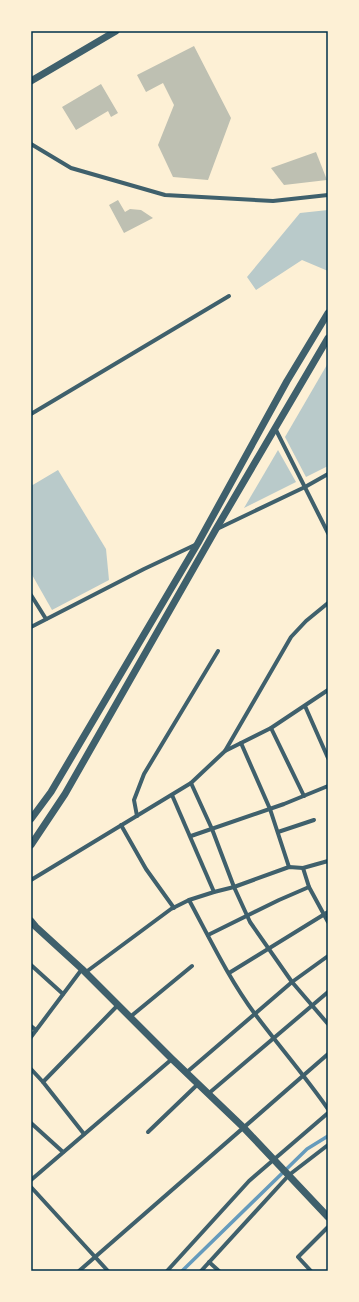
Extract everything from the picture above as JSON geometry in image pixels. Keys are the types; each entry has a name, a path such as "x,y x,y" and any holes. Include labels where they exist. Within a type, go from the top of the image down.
{"street":[{"path":"31,81 116,31"},
{"path":"31,144 71,168 165,195 273,201 328,195"},
{"path":"31,414 229,296"},
{"path":"31,819 51,792 198,543 287,381 328,313"},
{"path":"31,845 65,794 216,529 328,338"},
{"path":"275,428 328,533"},
{"path":"216,529 305,487 328,474"},
{"path":"31,628 144,569 198,543"},
{"path":"31,594 46,619"},
{"path":"225,751 292,637 306,621 328,603"},
{"path":"137,816 134,800 144,774 218,651"},
{"path":"31,880 172,795 190,783 225,751 271,728 328,690"},
{"path":"305,706 328,758"},
{"path":"271,728 304,796"},
{"path":"241,743 270,809 289,867"},
{"path":"190,783 212,829 234,887 250,922 292,982 328,1024"},
{"path":"191,836 270,809 328,786"},
{"path":"172,795 214,892"},
{"path":"278,832 314,820"},
{"path":"122,825 146,869 174,908"},
{"path":"31,1036 63,994 84,971 174,908 189,900 234,887 289,867 303,868 328,860"},
{"path":"303,868 309,886 326,913 328,922"},
{"path":"208,935 309,886"},
{"path":"189,900 229,973 254,1013 328,1109"},
{"path":"229,973 326,913"},
{"path":"31,921 243,1127 328,1217"},
{"path":"187,1072 254,1013 292,982 328,956"},
{"path":"31,965 63,994"},
{"path":"130,1017 192,966"},
{"path":"208,1094 328,992"},
{"path":"43,1082 118,1005"},
{"path":"31,1026 36,1030"},
{"path":"79,1271 328,1054"},
{"path":"31,1180 172,1059"},
{"path":"31,1069 84,1134"},
{"path":"148,1132 198,1084"},
{"path":"167,1271 249,1181 276,1162 328,1113"},
{"path":"32,1125 63,1152"},
{"path":"201,1271 288,1174 328,1145"},
{"path":"31,1187 108,1271"},
{"path":"311,1271 298,1257 328,1227"},
{"path":"209,1262 219,1271"}],"shaded area":[{"path":"328,210 328,271 302,260 256,290 247,277 300,213"},
{"path":"328,363 328,466 306,477 285,437"},
{"path":"278,450 296,482 244,508"},
{"path":"58,470 106,549 109,580 52,610 31,573 31,486"}],"building":[{"path":"194,46 231,118 208,180 173,177 158,145 174,105 163,83 146,92 137,75"},
{"path":"101,84 118,113 111,117 108,111 76,130 62,107"},
{"path":"316,152 327,180 284,185 271,168"},
{"path":"118,200 125,212 130,209 141,210 153,218 124,233 109,205"}],"waterway":[{"path":"182,1271 307,1149 328,1136"}]}
